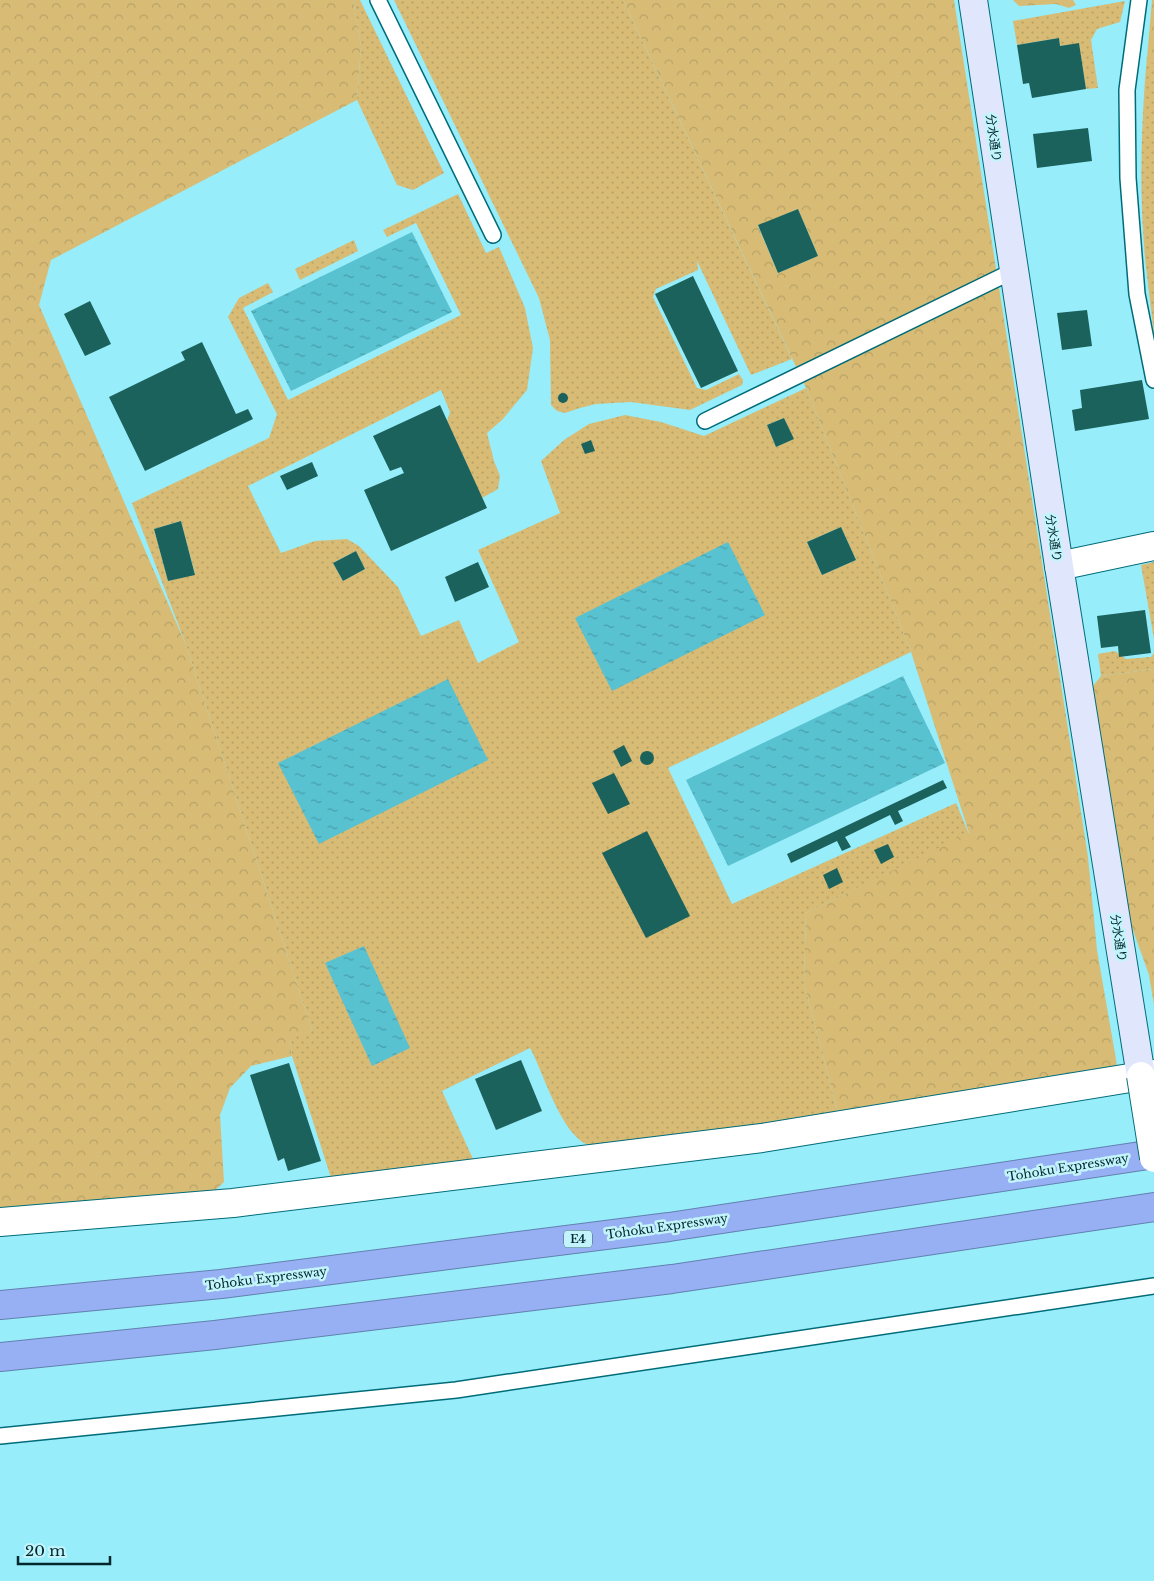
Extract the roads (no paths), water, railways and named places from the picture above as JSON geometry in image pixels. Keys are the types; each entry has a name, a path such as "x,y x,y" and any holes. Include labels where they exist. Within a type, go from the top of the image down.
{"highway":[{"name":"Tohoku Expressway","path":"0,1305 221,1284 669,1227 1154,1156"},
{"path":"0,1357 214,1335 672,1279 1154,1207"}],"street":[{"name":"分水通り","path":"974,0 1013,271 1059,566 1148,1075"},
{"path":"1059,566 1154,546"},
{"path":"0,1222 233,1202 752,1139 1148,1075 1154,1156"}],"lane":[{"path":"378,0 493,235"},
{"path":"1139,0 1127,90 1128,178 1137,294 1154,380"},
{"path":"705,421 1013,271"},
{"path":"0,1436 456,1390 1154,1286"}],"water":[{"path":"412,232 452,312 291,391 251,311"},
{"path":"728,542 765,615 612,691 575,618"},
{"path":"903,676 945,763 728,866 686,780"},
{"path":"448,679 488,760 319,844 278,763"},
{"path":"364,946 410,1048 372,1066 325,963"}]}
